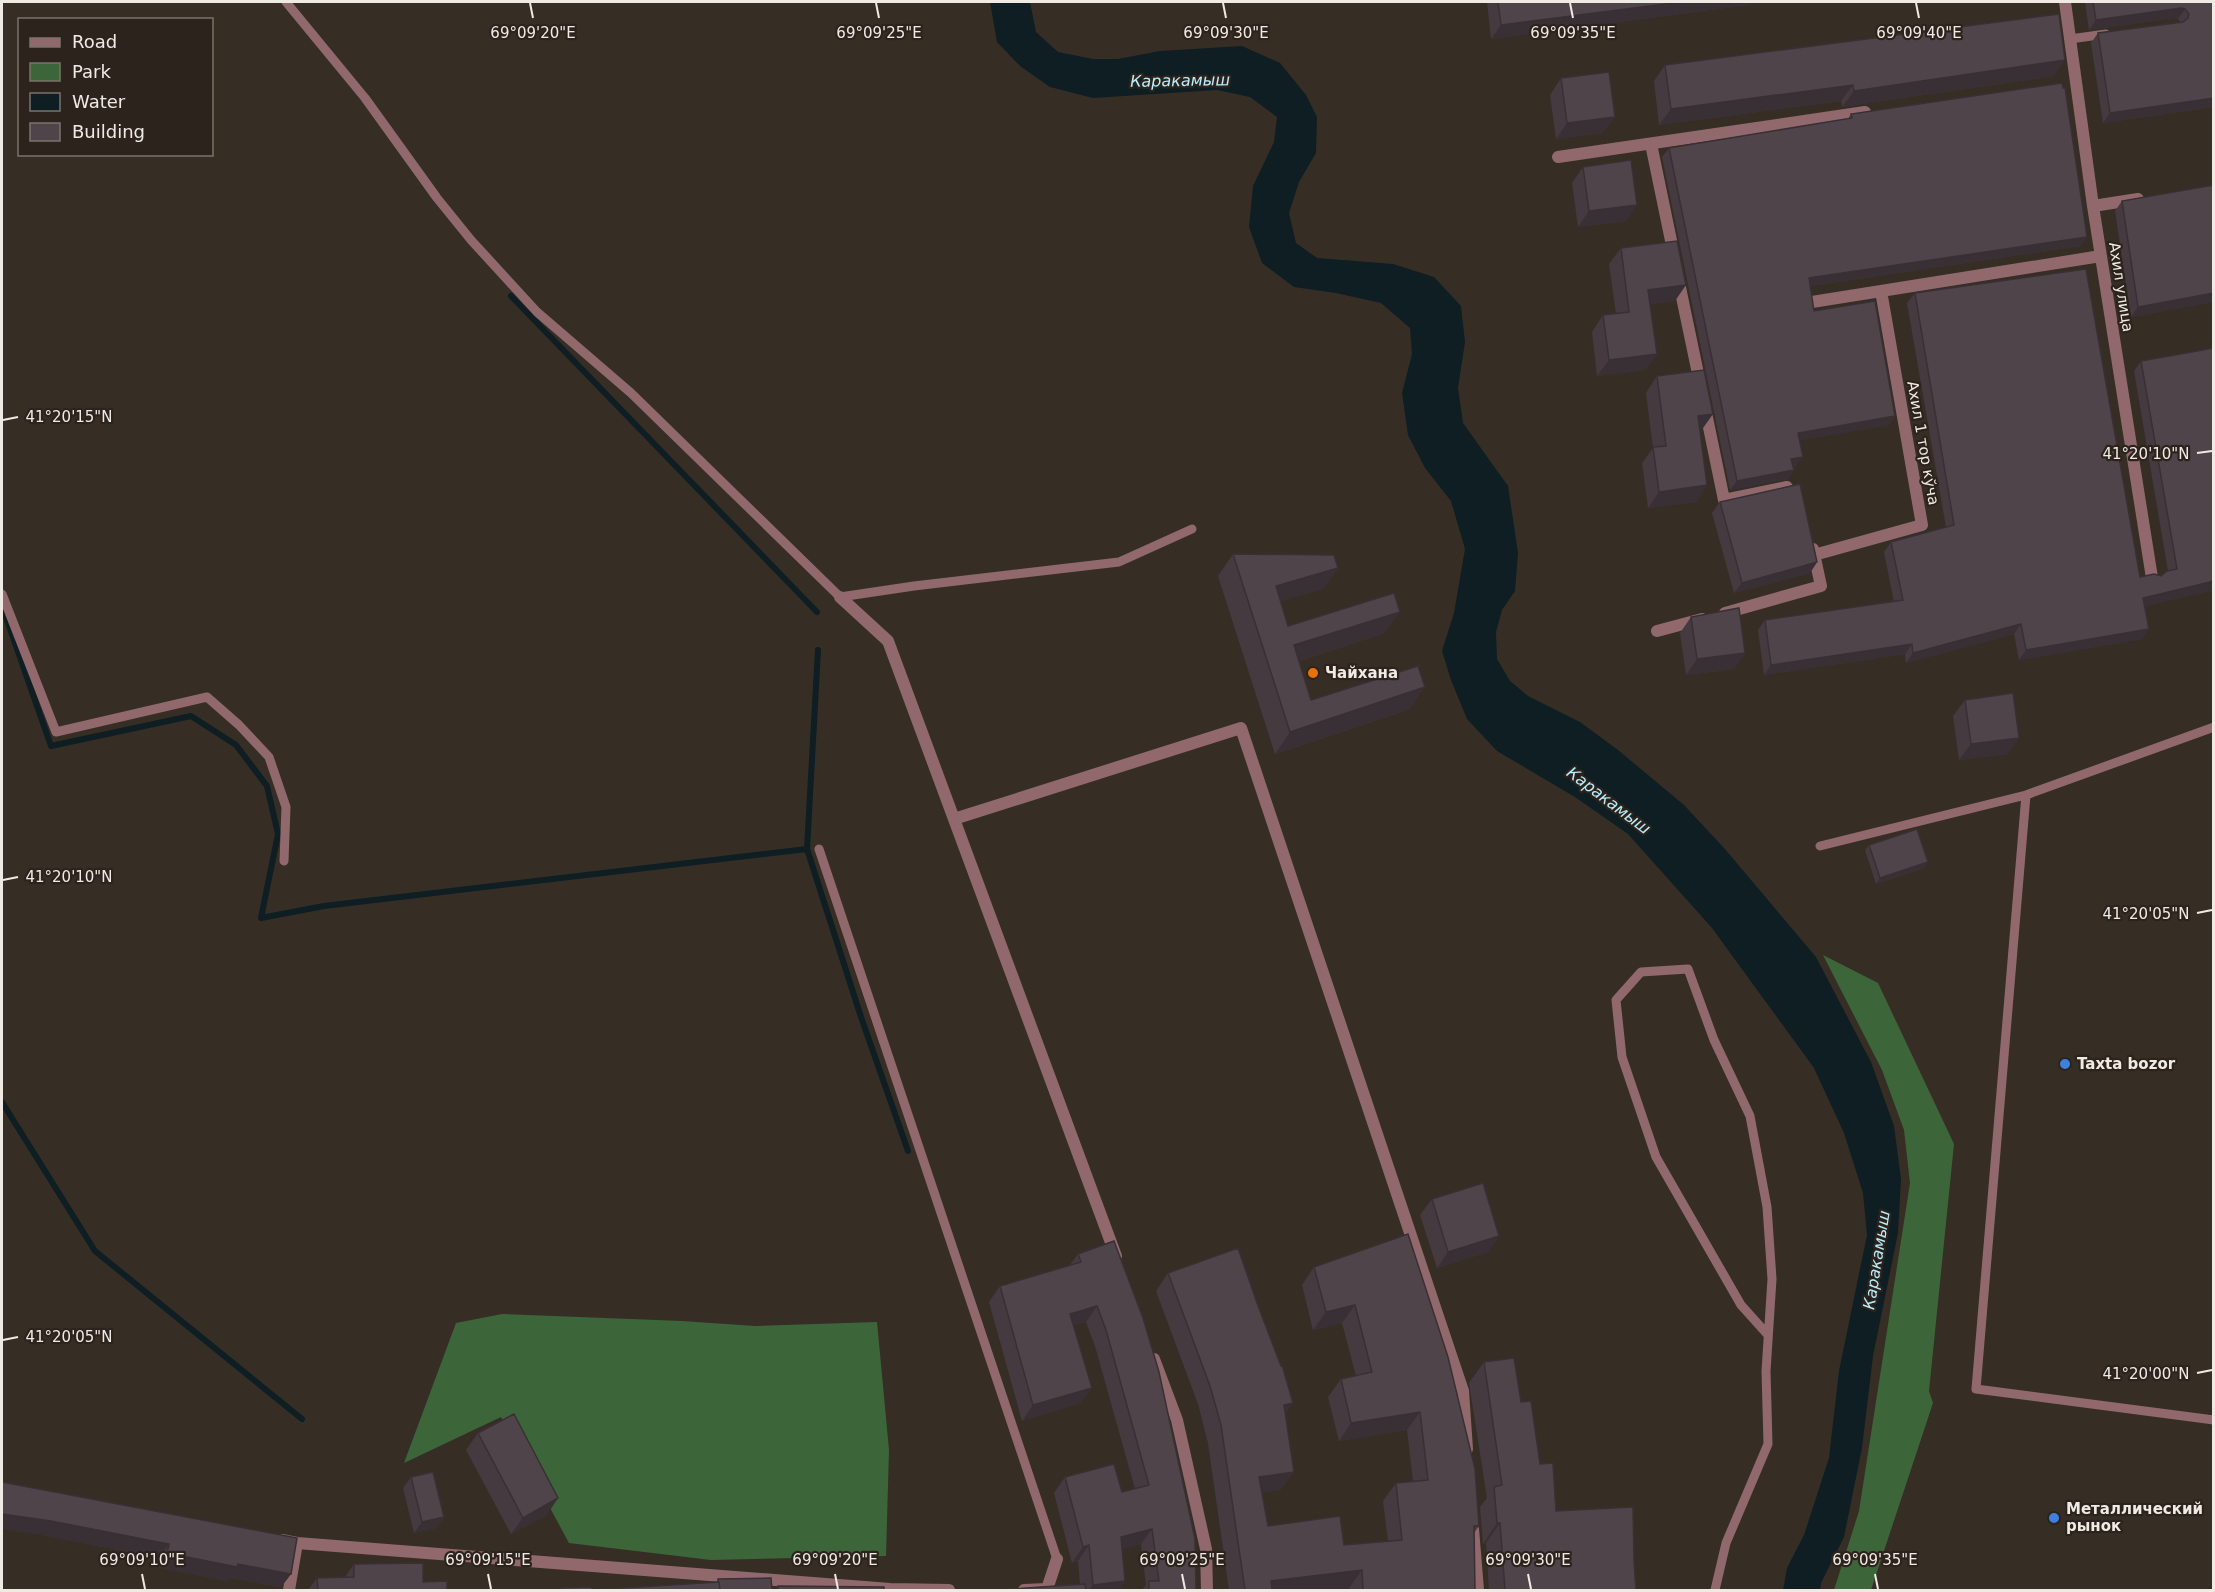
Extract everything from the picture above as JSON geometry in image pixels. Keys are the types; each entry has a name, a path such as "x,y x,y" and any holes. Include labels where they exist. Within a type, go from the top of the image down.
{"street":[{"name":"Ахил улица","path":"2065,2 2070,39 2070,82 2093,206 2152,578"},
{"path":"1558,157 1875,111"},
{"path":"1651,144 1724,500 1799,484"},
{"path":"2093,206 2148,197"},
{"path":"1812,302 2101,256"},
{"name":"Ахил 1 тор кўча","path":"1814,555 1922,525 1881,291"},
{"path":"1657,631 1821,586 1809,531"},
{"path":"840,597 888,641 1119,1265"},
{"path":"954,819 1241,728 1463,1391 1468,1461"},
{"path":"1148,1342 1177,1420 1206,1549 1207,1590"},
{"path":"1473,1520 1478,1590"},
{"path":"274,1539 297,1544 890,1590 950,1590"},
{"path":"289,1590 297,1544"},
{"path":"1024,1590 1047,1589 1057,1559"}],"lane":[{"path":"286,2 365,98 437,198 471,240 537,312 631,393 840,597 1119,562 1192,529"},
{"path":"2070,39 2117,33"},
{"path":"2,594 56,732 207,697 239,725 269,757 286,807 284,861"},
{"path":"1820,846 2026,795 2214,727"},
{"path":"2026,795 1976,1389 2214,1420"},
{"path":"819,849 1057,1559"},
{"path":"1715,1590 1726,1543 1768,1444 1766,1371 1772,1279 1767,1207 1750,1116 1714,1040 1688,969 1641,972 1616,1000 1622,1057 1656,1157 1741,1305 1768,1335"}],"green space":[{"path":"1823,955 1878,983 1954,1144 1929,1391 1933,1403 1871,1590 1834,1590 1859,1511 1910,1183 1904,1130 1882,1070"},
{"path":"502,1314 755,1326 877,1322 889,1450 886,1556 711,1560 569,1543 501,1417 404,1463 456,1323"}],"water":[{"name":"Каракамыш","path":"990,2 1030,2 1036,32 1058,52 1093,59 1118,59 1160,51 1242,46 1280,63 1306,95 1317,117 1316,153 1299,182 1289,213 1296,243 1317,258 1393,264 1434,277 1461,306 1465,342 1458,388 1463,423 1508,486 1518,553 1515,591 1502,610 1496,632 1497,659 1510,681 1528,696 1580,722 1618,750 1684,805 1724,848 1816,957 1871,1062 1894,1126 1901,1179 1898,1233 1873,1356 1862,1448 1844,1537 1821,1583 1820,1590 1783,1590 1787,1568 1804,1535 1829,1458 1839,1371 1867,1235 1863,1193 1844,1133 1814,1068 1712,928 1628,834 1575,797 1497,751 1467,719 1442,651 1454,613 1465,549 1451,501 1425,468 1408,435 1402,393 1412,354 1410,328 1381,303 1294,287 1262,263 1249,227 1253,186 1274,142 1277,117 1250,97 1217,90 1093,98 1050,87 1020,66 997,42"}],"building":[{"path":"1498,2 1681,2 1501,25"},
{"path":"2093,2 2214,2 2214,98 2110,113 2098,33 2183,22 2189,14 2181,8 2096,20"},
{"path":"2059,14 2065,60 1854,91 1853,85 1671,109 1665,65"},
{"path":"1609,72 1615,117 1567,123 1561,78"},
{"path":"2062,83 2065,88 2087,237 1809,278 1814,311 1875,301 1895,416 1798,433 1803,457 1791,459 1794,470 1737,481 1669,148 1852,118 1851,114"},
{"path":"1631,160 1637,205 1589,211 1583,167"},
{"path":"2214,185 2214,293 2138,307 2122,201"},
{"path":"1677,241 1686,285 1648,290 1657,354 1609,360 1603,315 1629,312 1621,248"},
{"path":"2086,269 2140,577 2154,574 2161,576 2167,571 2177,569 2141,361 2214,348 2214,581 2143,598 2149,629 2026,650 2021,624 1913,653 1912,644 1771,665 1765,620 1903,600 1891,542 1954,525 1915,293"},
{"path":"1704,370 1713,414 1698,416 1707,485 1659,492 1653,447 1666,446 1657,376"},
{"path":"1800,484 1817,562 1742,583 1720,502"},
{"path":"1233,554 1334,555 1338,568 1276,586 1288,626 1394,593 1400,612 1294,645 1311,700 1418,666 1425,687 1290,732"},
{"path":"1739,608 1745,653 1697,659 1691,617"},
{"path":"2013,693 2019,738 1971,744 1965,700"},
{"path":"1917,829 1928,862 1880,878 1869,845"},
{"path":"1483,1183 1499,1236 1448,1252 1432,1199"},
{"path":"1408,1234 1448,1357 1475,1469 1479,1526 1474,1526 1475,1590 1363,1590 1362,1570 1271,1581 1272,1590 1245,1590 1221,1425 1210,1386 1168,1273 1238,1248 1282,1365 1293,1403 1284,1405 1294,1472 1259,1477 1268,1526 1340,1516 1344,1545 1402,1540 1396,1483 1428,1480 1420,1412 1351,1423 1341,1379 1372,1372 1355,1305 1326,1312 1314,1267"},
{"path":"1114,1241 1143,1318 1159,1372 1195,1539 1196,1590 1149,1590 1149,1581 1159,1581 1152,1529 1121,1537 1125,1581 1093,1585 1089,1545 1083,1547 1065,1477 1114,1464 1122,1492 1149,1485 1106,1330 1097,1306 1070,1314 1092,1388 1033,1405 1000,1286 1081,1262 1078,1254"},
{"path":"1514,1358 1521,1402 1531,1401 1540,1464 1553,1463 1556,1511 1633,1507 1636,1590 1505,1590 1500,1523 1497,1523 1494,1487 1502,1485 1484,1362"},
{"path":"514,1414 558,1498 523,1518 478,1433"},
{"path":"433,1472 444,1517 422,1522 411,1477"},
{"path":"2,1482 297,1538 291,1574 238,1564 237,1567 167,1553 169,1544 2,1514"},
{"path":"423,1563 423,1582 447,1581 447,1590 318,1590 317,1578 354,1577 354,1564"},
{"path":"771,1578 772,1590 720,1590 718,1582 718,1579"},
{"path":"719,1582 720,1590 592,1590"},
{"path":"1085,1584 1086,1590 996,1590"},
{"path":"778,1586 884,1587 884,1590 778,1590"},
{"path":"592,1587 592,1590 560,1590 560,1588"}],"waterway":[{"path":"511,296 817,612"},
{"path":"2,606 51,746 191,716 236,745 267,786 278,834 261,918 324,906 807,849"},
{"path":"818,650 807,849 861,1017 908,1151"},
{"path":"2,1102 95,1251 302,1419"}],"place":[{"name":"Чайхана","path":"1313,673"},
{"name":"Taxta bozor","path":"2065,1064"},
{"name":"Металлический рынок","path":"2054,1518"}]}
